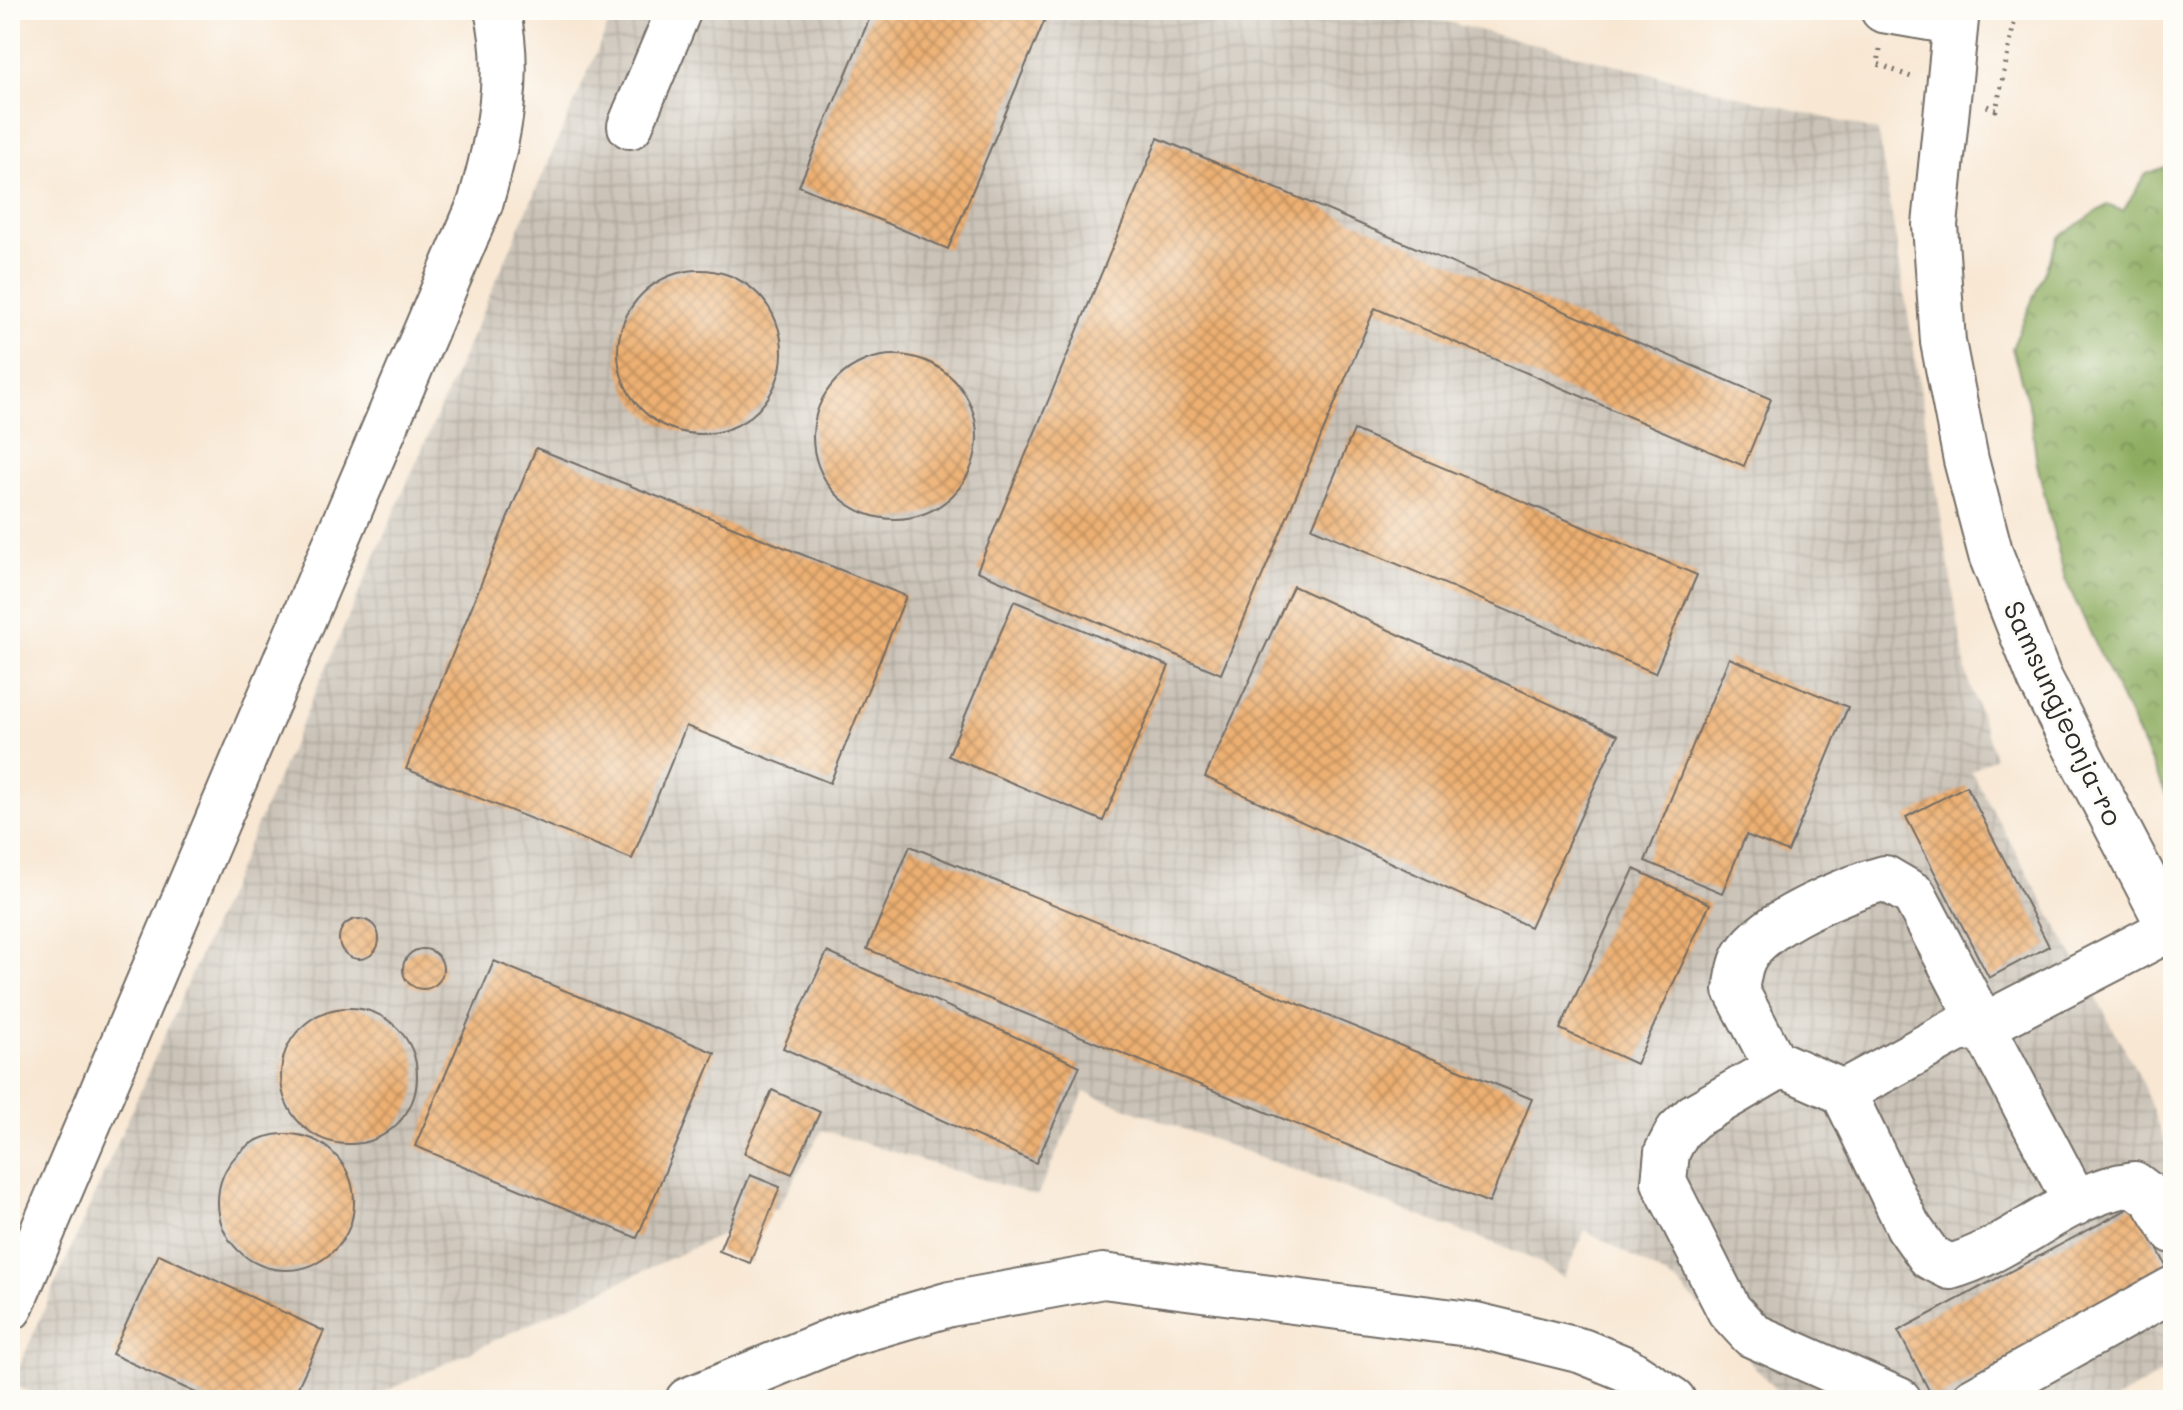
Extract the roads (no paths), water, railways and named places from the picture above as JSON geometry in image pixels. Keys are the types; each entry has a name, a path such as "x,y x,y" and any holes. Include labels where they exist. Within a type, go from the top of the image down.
{"street":[{"path":"10,1308 480,204 499,139 504,73 497,10"},
{"path":"630,126 679,10"},
{"path":"1883,10 1955,16"},
{"name":"Samsungjeonja-ro","path":"1955,16 1935,225 1943,342 1966,460 1991,555 2040,679 2172,932"},
{"path":"1777,1068 1736,990 1743,958 1766,935 1807,907 1853,887 1885,878 1914,895 2076,1203"},
{"path":"1843,1092 1957,1030 1981,1027 2172,932"},
{"path":"1899,1400 1752,1335 1729,1310 1664,1182 1667,1152 1678,1131 1694,1116 1782,1065 1843,1092 1908,1226 1930,1257 1950,1267 1975,1260 2105,1188 2134,1184 2153,1198 2173,1231"},
{"path":"688,1400 848,1334 950,1304 1103,1276 1476,1325 1582,1351 1626,1369 1673,1400"},
{"path":"1973,1400 2173,1289"}]}
